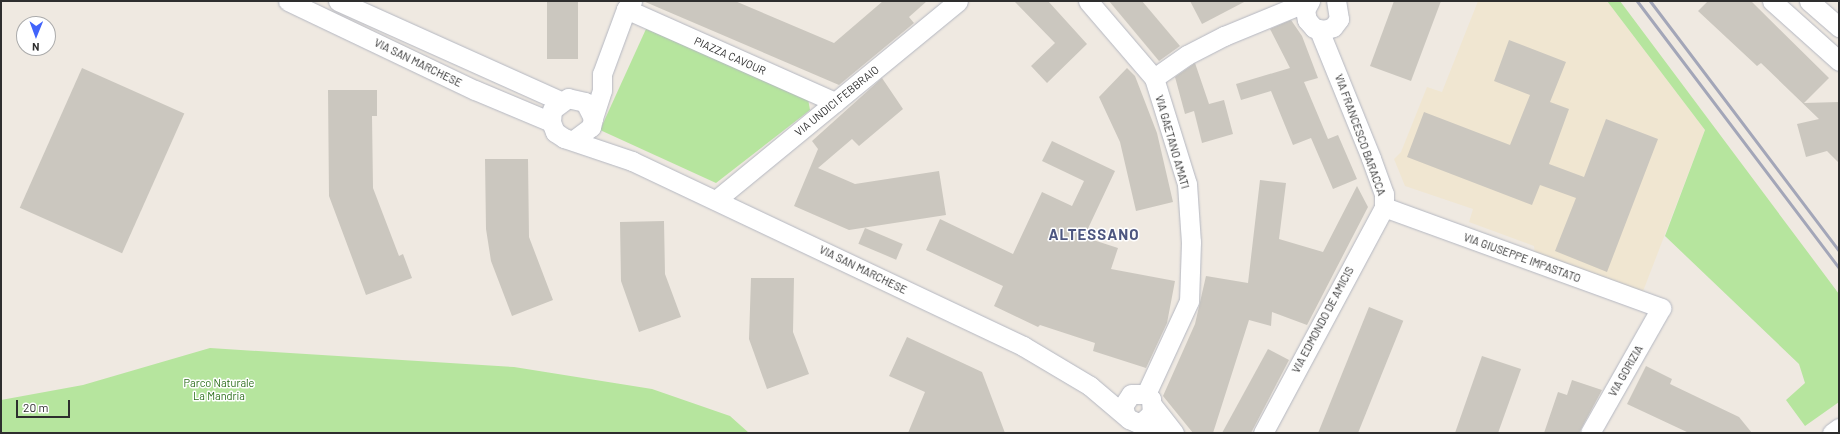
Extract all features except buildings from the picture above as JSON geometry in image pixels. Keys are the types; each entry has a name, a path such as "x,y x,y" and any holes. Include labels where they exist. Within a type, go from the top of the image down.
{"street":[{"name":"VIA SAN MARCHESE","path":"288,1 475,90 551,122"},
{"name":"VIA SAN MARCHESE","path":"338,1 568,100"},
{"name":"VIA UNDICI FEBBRAIO","path":"716,200 958,1"},
{"name":"VIA GAETANO AMATI","path":"1088,1 1154,78 1187,184 1191,242 1189,301 1144,398"},
{"path":"1154,78 1187,54 1270,16 1309,1"},
{"path":"1309,1 1305,10 1330,16"},
{"path":"1772,1 1839,61"},
{"path":"1809,1 1839,27"},
{"path":"575,139 592,123 602,90 602,74 629,5"},
{"name":"PIAZZA CAVOUR","path":"629,5 835,102"},
{"path":"1270,16 1330,16"},
{"name":"VIA FRANCESCO BARACCA","path":"1330,16 1334,64 1384,194 1384,207"},
{"path":"602,74 568,100 552,110 551,122 555,132 564,138 575,139 605,154 632,161"},
{"path":"568,100 585,102 592,123 632,161"},
{"name":"VIA SAN MARCHESE","path":"632,161 1023,346 1090,386 1130,418 1156,432"},
{"name":"VIA GIUSEPPE IMPASTATO","path":"1384,207 1661,308"},
{"name":"VIA EDMONDO DE AMICIS","path":"1263,433 1384,207"},
{"name":"VIA GORIZIA","path":"1590,433 1661,308"},
{"name":"VIA SAN MARCHESE","path":"1090,386 1144,398"},
{"path":"1144,398 1148,418 1130,418 1126,399 1144,398"},
{"path":"1144,398 1174,433"},
{"path":"1832,433 1839,428"}],"shaded area":[{"path":"1478,1 1607,1 1705,130 1642,294 1535,254 1534,246 1469,222 1473,209 1405,186 1394,159 1401,152 1427,87 1442,92"}],"green space":[{"path":"1607,1 1620,1 1839,294 1839,402 1805,426 1786,400 1805,383 1799,364 1665,236 1705,130"},
{"path":"646,29 807,93 810,110 716,183 600,130"},
{"name":"Parco Naturale La Mandria","path":"210,348 514,367 652,389 730,416 749,433 1,433 1,400 83,385"}],"railway":[{"path":"1637,1 1839,268"},
{"path":"1650,1 1839,251"}],"district":[{"name":"ALTESSANO","path":"1094,235"}]}
